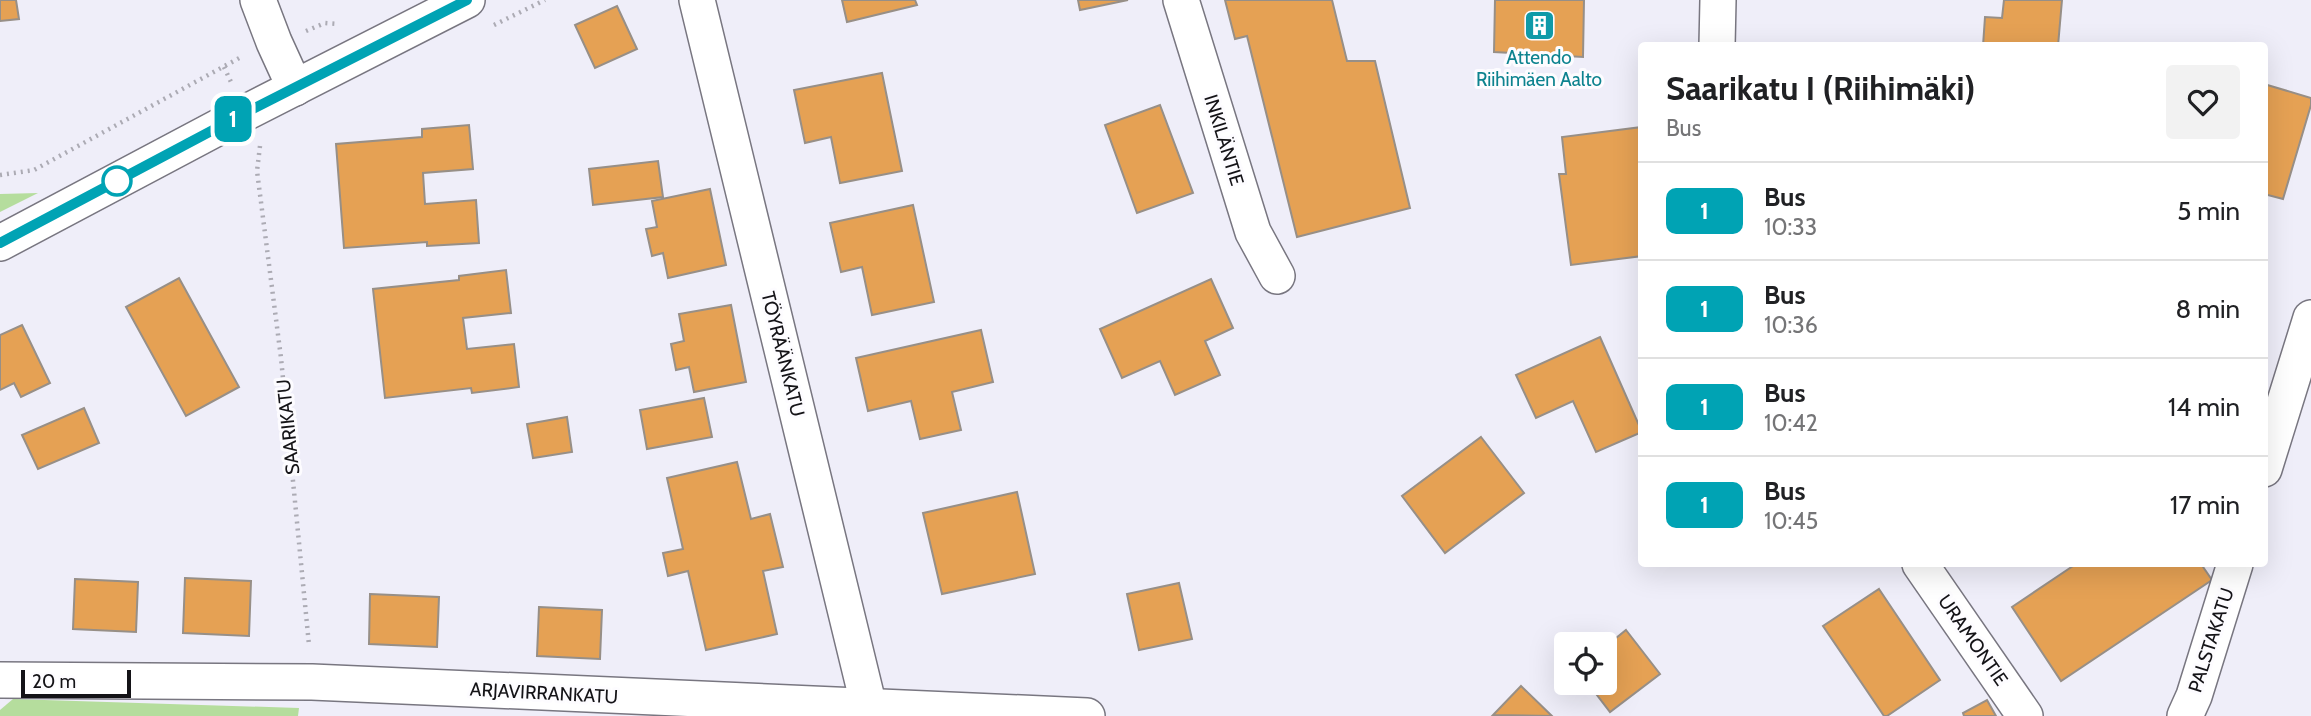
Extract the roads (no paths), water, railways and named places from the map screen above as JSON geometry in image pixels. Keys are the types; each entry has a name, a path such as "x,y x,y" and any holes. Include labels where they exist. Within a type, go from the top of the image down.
{"street":[{"path":"258,0 295,88"},
{"path":"0,243 467,0"},
{"name":"TÖYRÄÄNKATU","path":"697,0 869,707"},
{"name":"INKILÄNTIE","path":"1181,0 1252,232 1276,276"},
{"path":"1717,42 1718,0"},
{"path":"2268,456 2311,318"},
{"name":"URAMONTIE","path":"1922,567 2025,716"},
{"name":"PALSTAKATU","path":"2185,716 2194,696 2234,567"},
{"name":"ARJAVIRRANKATU","path":"0,680 312,682 1083,716"}],"place":[{"name":"Attendo Riihimäen Aalto","path":"1539,26"}]}
